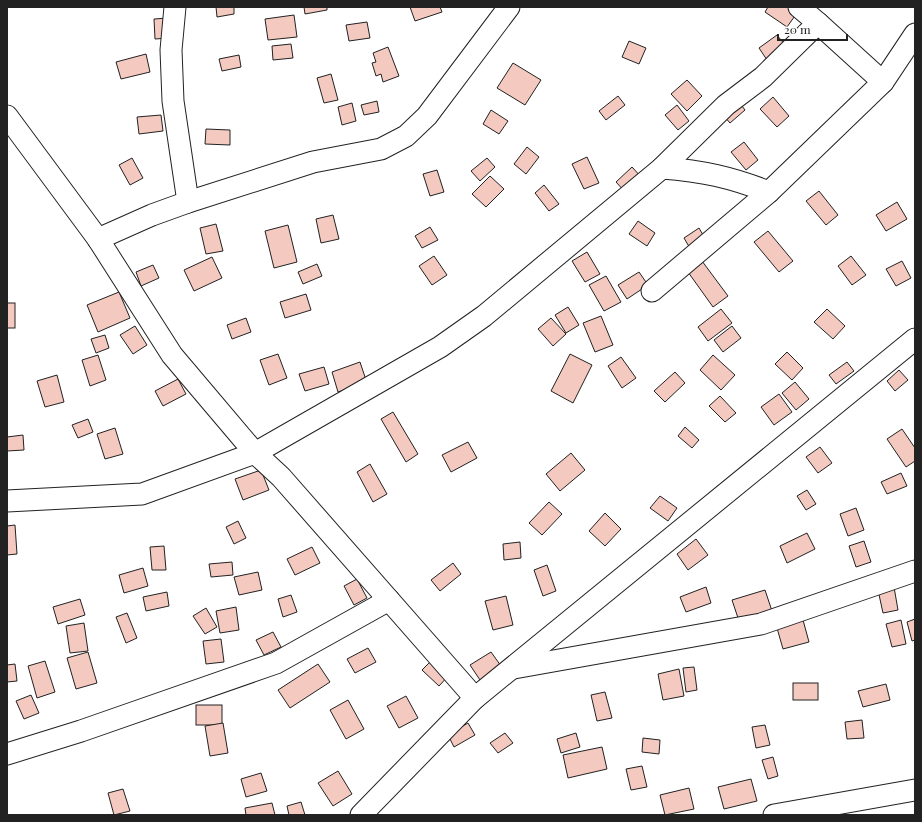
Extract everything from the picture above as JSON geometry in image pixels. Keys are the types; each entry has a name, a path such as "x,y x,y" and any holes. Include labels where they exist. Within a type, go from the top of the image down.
{"street":[{"path":"175,7 171,50 173,101 188,202"},
{"path":"98,239 152,215 188,202 313,162 381,149 406,136 427,116 510,7"},
{"path":"799,7 883,82"},
{"path":"7,501 142,494 256,453 440,347 484,316 662,168 726,105 763,77 818,23"},
{"path":"652,291 769,192 883,82 915,34"},
{"path":"7,116 98,239 172,356 256,453 281,477 475,698"},
{"path":"662,168 698,170 739,180 769,192"},
{"path":"362,815 475,698 915,339"},
{"path":"512,668 761,624 915,571"},
{"path":"7,754 81,731 276,663 389,600"},
{"path":"774,815 915,790"}],"building":[{"path":"216,7 234,7 234,14 217,17"},
{"path":"304,7 327,7 327,10 305,14"},
{"path":"410,7 440,7 442,12 415,21"},
{"path":"768,7 789,7 797,13 787,27 765,12"},
{"path":"294,15 297,37 268,40 265,19"},
{"path":"168,18 169,38 155,39 154,19"},
{"path":"367,22 370,38 349,41 346,25"},
{"path":"777,35 789,50 769,63 759,48"},
{"path":"629,41 646,48 639,64 622,57"},
{"path":"291,44 293,58 273,60 272,46"},
{"path":"388,47 399,76 383,82 381,74 376,76 372,63 376,62 373,53"},
{"path":"146,54 150,72 121,79 116,62"},
{"path":"239,55 241,67 222,71 219,59"},
{"path":"513,63 541,80 525,105 497,88"},
{"path":"331,74 338,100 324,103 317,78"},
{"path":"687,80 702,96 687,111 671,94"},
{"path":"618,96 625,105 606,120 599,111"},
{"path":"773,97 789,116 777,127 760,109"},
{"path":"377,101 379,112 364,115 361,105"},
{"path":"739,102 745,110 730,123 723,115"},
{"path":"352,103 356,121 342,125 338,107"},
{"path":"677,105 689,121 678,130 665,115"},
{"path":"491,110 508,121 499,134 483,124"},
{"path":"161,115 163,131 139,134 137,117"},
{"path":"206,129 230,130 230,145 205,144"},
{"path":"744,142 758,160 746,170 731,152"},
{"path":"527,147 539,157 526,174 514,164"},
{"path":"587,157 599,183 584,189 572,164"},
{"path":"132,158 143,178 130,185 119,165"},
{"path":"487,158 495,167 480,181 471,171"},
{"path":"632,167 642,178 626,193 616,182"},
{"path":"437,170 444,192 430,196 423,174"},
{"path":"490,176 504,189 486,207 472,194"},
{"path":"544,185 559,204 549,211 535,193"},
{"path":"819,191 838,215 826,225 806,201"},
{"path":"897,202 907,219 886,231 876,215"},
{"path":"333,215 339,239 321,243 316,219"},
{"path":"638,221 655,233 647,246 629,234"},
{"path":"216,224 223,251 206,254 200,228"},
{"path":"288,225 297,262 274,268 265,231"},
{"path":"430,227 438,240 422,248 415,236"},
{"path":"699,228 706,240 691,250 684,238"},
{"path":"768,231 793,261 779,272 754,242"},
{"path":"587,252 600,274 585,282 572,261"},
{"path":"434,256 447,275 432,285 419,266"},
{"path":"851,256 866,275 852,285 838,266"},
{"path":"212,257 222,278 194,291 184,270"},
{"path":"702,261 728,296 713,307 688,272"},
{"path":"902,261 911,278 896,286 886,269"},
{"path":"317,264 322,276 303,284 298,272"},
{"path":"153,265 159,278 141,286 136,272"},
{"path":"639,272 648,285 627,299 618,285"},
{"path":"606,276 621,302 604,311 589,285"},
{"path":"119,292 130,318 98,332 87,305"},
{"path":"306,294 311,310 285,318 280,302"},
{"path":"7,303 15,303 15,328 7,328"},
{"path":"568,307 579,325 566,333 555,315"},
{"path":"721,309 732,323 708,341 698,327"},
{"path":"827,309 845,326 833,339 814,322"},
{"path":"601,316 613,345 595,352 583,323"},
{"path":"246,318 251,332 232,339 227,325"},
{"path":"551,318 566,334 553,346 538,329"},
{"path":"135,326 147,345 133,354 120,335"},
{"path":"732,326 741,338 723,352 714,340"},
{"path":"105,335 109,348 96,353 91,339"},
{"path":"787,352 803,368 792,380 775,364"},
{"path":"278,354 287,378 269,385 260,360"},
{"path":"570,354 592,365 573,403 551,391"},
{"path":"98,355 106,380 90,386 82,360"},
{"path":"713,355 735,375 721,390 700,370"},
{"path":"621,357 636,378 622,388 608,366"},
{"path":"360,362 367,383 338,392 332,372"},
{"path":"847,362 854,371 836,384 829,375"},
{"path":"324,367 329,384 305,391 299,374"},
{"path":"899,370 908,380 895,391 887,381"},
{"path":"675,372 685,383 665,402 654,391"},
{"path":"57,375 64,402 45,407 37,381"},
{"path":"178,379 186,394 163,406 155,391"},
{"path":"795,382 809,399 796,410 782,393"},
{"path":"779,394 792,412 774,425 761,407"},
{"path":"720,396 736,413 725,422 709,406"},
{"path":"393,412 418,454 406,462 381,419"},
{"path":"88,419 93,432 78,438 72,425"},
{"path":"685,427 699,440 692,448 678,436"},
{"path":"115,428 123,454 105,459 97,434"},
{"path":"902,429 915,448 915,461 906,467 887,439"},
{"path":"23,435 24,450 7,451 7,437"},
{"path":"468,442 477,458 451,472 442,455"},
{"path":"820,447 832,463 818,473 806,457"},
{"path":"571,453 585,470 560,491 546,474"},
{"path":"370,464 387,494 373,502 357,472"},
{"path":"261,470 269,490 243,500 235,479"},
{"path":"901,473 907,486 887,494 881,482"},
{"path":"807,490 816,504 806,510 797,496"},
{"path":"660,496 677,508 668,521 650,508"},
{"path":"549,502 562,514 542,535 529,523"},
{"path":"856,508 864,530 848,536 840,514"},
{"path":"605,513 621,529 605,546 589,531"},
{"path":"238,521 246,538 234,544 226,527"},
{"path":"15,525 17,554 7,555 7,526"},
{"path":"807,533 815,549 787,563 780,546"},
{"path":"696,539 708,555 688,570 677,554"},
{"path":"864,541 871,562 856,567 849,546"},
{"path":"520,542 521,558 504,560 503,544"},
{"path":"164,546 166,570 152,570 150,547"},
{"path":"312,547 320,563 295,575 287,559"},
{"path":"232,562 233,575 211,577 209,564"},
{"path":"453,563 461,574 440,591 431,580"},
{"path":"547,565 556,591 543,596 534,570"},
{"path":"143,568 148,586 124,593 119,575"},
{"path":"258,572 262,590 239,595 234,577"},
{"path":"357,579 367,598 354,605 344,586"},
{"path":"706,587 711,603 686,612 680,597"},
{"path":"894,587 898,610 883,613 878,590"},
{"path":"765,590 772,611 739,621 732,600"},
{"path":"167,592 169,606 146,611 143,597"},
{"path":"291,595 297,612 283,617 278,599"},
{"path":"506,596 513,625 493,630 485,601"},
{"path":"80,599 85,615 58,624 53,607"},
{"path":"236,607 239,630 220,633 216,611"},
{"path":"206,608 217,627 205,634 193,616"},
{"path":"127,613 137,638 126,643 116,617"},
{"path":"915,619 915,640 912,641 907,622"},
{"path":"803,620 809,642 783,649 777,628"},
{"path":"901,620 906,644 892,647 886,624"},
{"path":"84,623 88,651 70,653 66,626"},
{"path":"273,632 281,647 264,655 256,640"},
{"path":"221,639 224,662 206,664 203,641"},
{"path":"368,648 376,662 355,673 347,659"},
{"path":"88,652 97,683 76,689 67,658"},
{"path":"491,652 501,666 480,680 470,665"},
{"path":"434,658 451,673 439,686 422,670"},
{"path":"45,661 55,692 37,698 28,666"},
{"path":"15,664 17,681 7,682 7,665"},
{"path":"318,664 330,682 290,708 278,690"},
{"path":"694,667 697,690 686,692 683,668"},
{"path":"679,669 684,696 663,700 658,674"},
{"path":"793,683 818,683 818,700 793,700"},
{"path":"886,684 890,700 863,707 858,691"},
{"path":"605,692 612,718 597,721 591,695"},
{"path":"31,695 39,713 24,719 16,701"},
{"path":"406,696 418,718 399,728 387,706"},
{"path":"348,700 364,729 346,739 330,710"},
{"path":"196,705 222,705 222,725 196,725"},
{"path":"862,720 864,738 847,739 845,722"},
{"path":"223,723 228,753 210,756 205,726"},
{"path":"468,723 475,735 454,747 448,735"},
{"path":"765,725 770,745 756,748 752,727"},
{"path":"505,733 513,743 498,753 490,743"},
{"path":"576,733 580,747 561,753 557,739"},
{"path":"643,738 660,740 659,754 642,752"},
{"path":"602,747 607,769 568,778 563,755"},
{"path":"773,757 778,776 768,779 762,760"},
{"path":"642,766 647,787 631,790 626,769"},
{"path":"338,771 352,794 333,806 318,783"},
{"path":"261,773 267,791 246,797 241,779"},
{"path":"751,779 757,801 724,809 718,787"},
{"path":"689,788 694,809 665,815 660,795"},
{"path":"123,789 130,811 114,815 108,793"},
{"path":"301,802 305,815 289,815 287,806"},
{"path":"272,803 275,815 246,815 245,808"}]}
